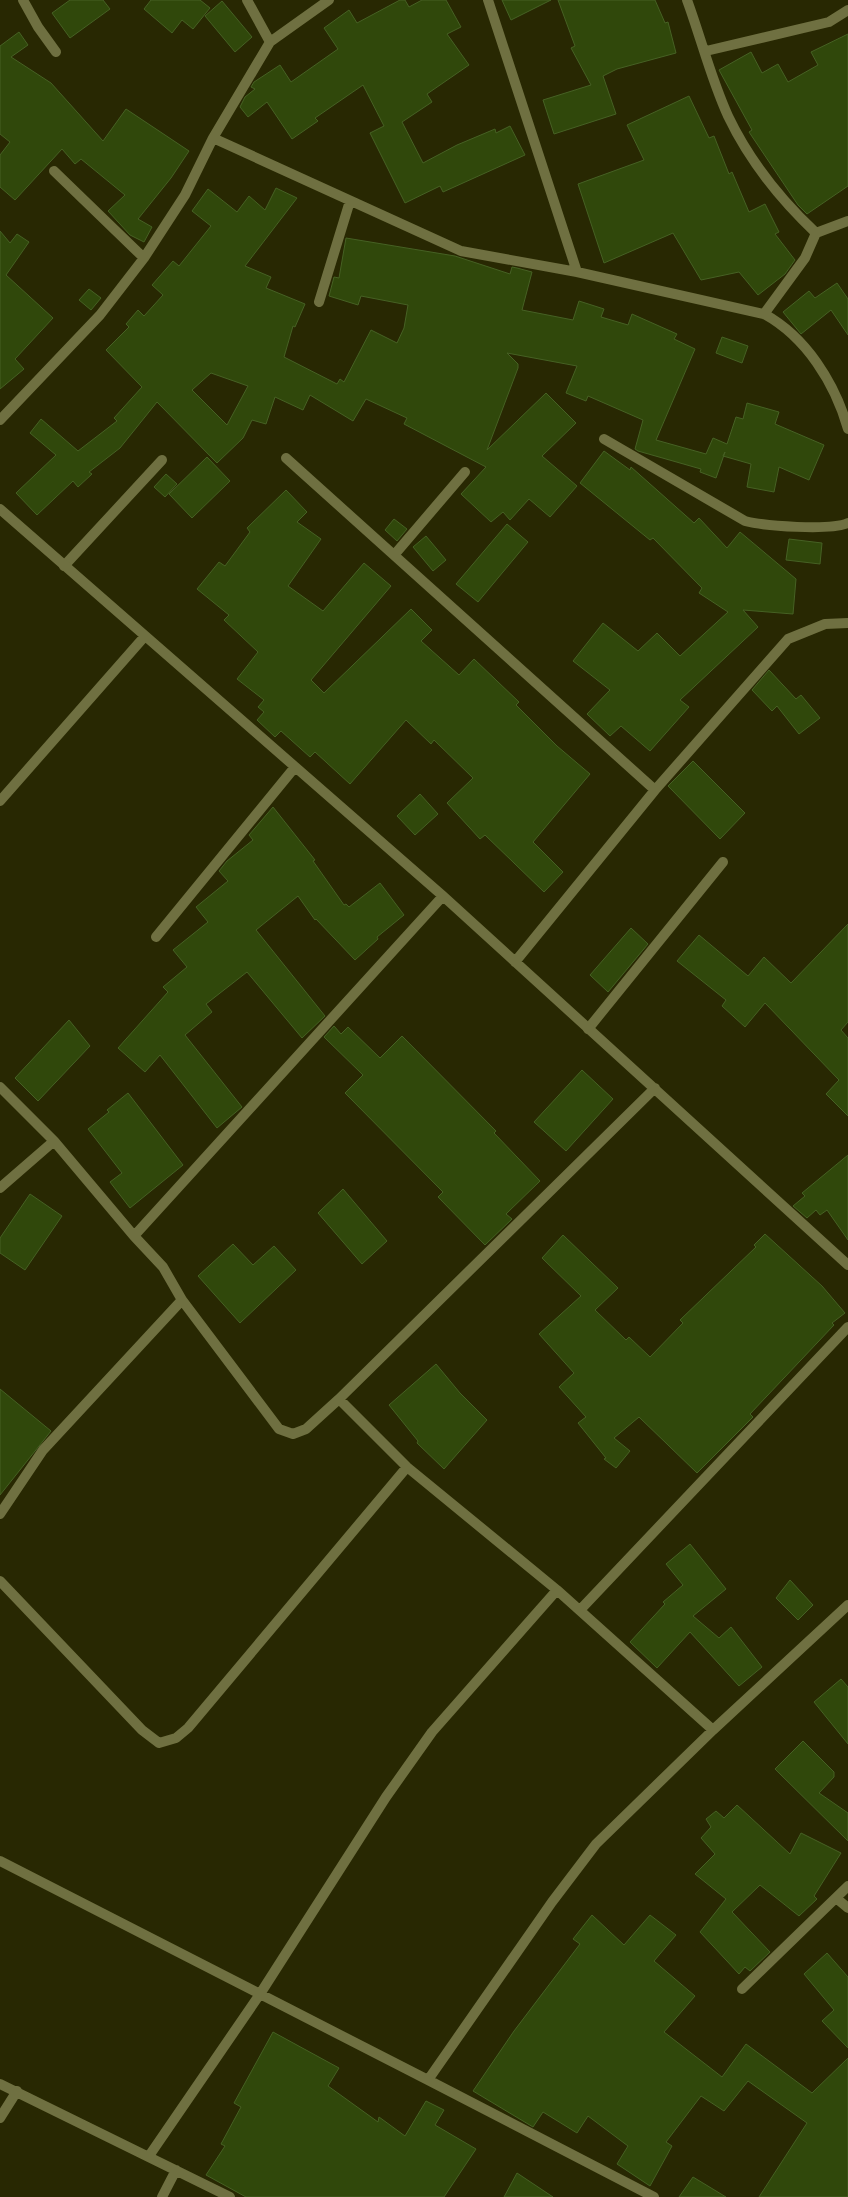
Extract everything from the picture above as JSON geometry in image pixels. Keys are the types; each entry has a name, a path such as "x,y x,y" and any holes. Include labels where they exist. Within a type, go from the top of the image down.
{"street":[{"path":"23,0 38,27 56,52"},
{"path":"247,0 270,42"},
{"path":"0,420 100,315 144,258 184,195 213,138 270,42 329,0"},
{"path":"488,0 577,272"},
{"path":"688,0 714,79 729,116 747,151 793,212 816,233"},
{"path":"706,51 829,22 848,10"},
{"path":"213,138 461,251 577,272 764,314 782,324 798,337 817,363 845,410 848,429"},
{"path":"54,171 144,258"},
{"path":"319,302 350,201"},
{"path":"764,314 805,258 816,233 848,221"},
{"path":"604,439 745,520 757,524 830,527 848,523"},
{"path":"286,458 395,554 655,790"},
{"path":"64,566 162,460"},
{"path":"395,554 465,472"},
{"path":"0,509 443,896 848,1265"},
{"path":"515,962 655,790 788,639 825,624 848,623"},
{"path":"0,801 145,636"},
{"path":"156,937 295,767"},
{"path":"588,1029 723,862"},
{"path":"134,1236 443,896"},
{"path":"0,1087 54,1140 134,1236 163,1267 182,1300 279,1429 293,1434 306,1429 339,1399 655,1088"},
{"path":"0,1188 54,1140"},
{"path":"0,1514 43,1450 182,1300"},
{"path":"580,1610 848,1327"},
{"path":"339,1399 407,1467 580,1610 713,1730"},
{"path":"0,1581 142,1730 159,1743 176,1738 188,1728 407,1467"},
{"path":"149,2156 260,1994 386,1797 432,1732 556,1590"},
{"path":"428,2080 552,1902 596,1844 713,1730 848,1605"},
{"path":"0,1861 428,2080 641,2194 654,2197"},
{"path":"742,1989 848,1886"},
{"path":"836,1898 848,1908"},
{"path":"0,2084 230,2197"},
{"path":"0,2118 17,2091"},
{"path":"162,2197 176,2170"}],"building":[{"path":"70,0 103,0 110,9 70,38 52,13"},
{"path":"151,0 200,0 210,8 193,29 182,20 172,33 144,9"},
{"path":"400,0 405,0 409,7 422,0 446,0 461,27 447,34 469,65 427,94 432,102 402,122 423,163 457,145 495,129 496,133 510,126 525,155 443,192 440,186 405,203 370,133 384,126 363,85 315,118 318,121 292,139 267,102 248,117 240,107 245,97 255,89 251,87 254,82 280,65 291,82 338,49 324,28 349,10 357,23"},
{"path":"502,0 551,0 511,20"},
{"path":"558,0 655,0 665,23 668,22 676,53 617,69 603,76 616,114 554,134 543,100 591,85 571,48 575,46"},
{"path":"222,1 252,37 235,52 205,16"},
{"path":"19,32 28,45 11,57 51,83 103,141 126,109 189,151 171,178 138,219 152,227 144,242 130,235 108,211 125,195 81,159 75,164 62,149 15,200 0,187 0,155 10,142 0,134 0,46"},
{"path":"848,34 848,186 807,214 798,205 749,132 752,130 719,70 751,52 762,73 778,64 788,82 818,65 811,52"},
{"path":"689,96 709,138 714,136 729,174 732,172 749,212 765,204 779,232 775,234 795,260 785,274 758,295 739,272 701,280 673,233 604,263 578,184 644,160 627,125"},
{"path":"276,188 297,198 245,266 271,277 266,288 305,304 295,327 293,326 284,357 337,384 340,379 344,382 371,330 397,343 404,328 408,305 361,296 358,305 329,296 334,277 339,278 346,238 455,256 510,274 512,267 517,268 532,272 522,310 573,320 579,301 604,309 601,317 628,325 632,314 677,334 674,339 695,349 656,440 706,454 713,438 727,444 736,417 743,419 747,403 779,412 775,424 824,445 809,480 779,467 774,492 747,487 751,464 724,456 716,478 700,472 701,469 638,451 635,449 643,420 588,396 586,401 566,393 577,366 507,353 518,364 518,368 487,450 546,393 576,423 542,456 577,486 550,517 529,499 510,520 503,512 491,522 461,494 486,467 404,424 407,418 366,399 353,421 310,395 303,410 275,397 266,424 252,420 243,438 217,463 157,402 120,448 89,472 92,474 78,487 73,481 37,515 16,493 56,455 30,433 41,419 78,451 117,421 114,418 142,387 106,350 129,327 126,324 138,310 144,316 163,295 152,285 173,261 179,266 211,226 192,211 208,189 237,212 249,196 265,210","holes":["211,373 248,386 227,425 192,390"]},
{"path":"0,231 10,243 17,234 29,242 6,275 53,318 15,359 24,369 0,389"},
{"path":"837,283 848,299 848,335 831,310 801,334 783,312 809,291 815,298"},
{"path":"89,289 101,298 91,310 79,300"},
{"path":"722,337 748,346 742,363 716,353"},
{"path":"604,451 630,470 631,467 694,523 699,518 727,548 740,532 796,579 793,614 743,610 758,627 680,700 689,707 650,751 621,726 610,736 587,714 610,690 573,661 603,623 638,651 657,633 680,656 728,612 699,593 702,588 653,538 650,540 580,483"},
{"path":"207,457 230,481 192,518 169,494"},
{"path":"166,474 177,484 165,497 154,487"},
{"path":"286,490 307,512 297,522 321,539 288,586 323,611 364,563 391,586 311,680 324,693 411,609 432,630 421,641 459,675 474,659 519,702 516,705 557,746 590,774 533,842 563,872 544,892 485,835 480,839 447,803 473,778 434,740 431,744 406,720 350,784 315,752 310,757 281,731 275,737 257,720 264,712 258,707 264,700 237,679 258,652 224,620 229,615 197,589 219,562 225,566 250,532 247,528"},
{"path":"394,519 407,529 397,541 385,530"},
{"path":"507,524 528,542 478,602 456,584"},
{"path":"426,536 446,560 433,571 413,547"},
{"path":"789,539 822,543 820,564 786,560"},
{"path":"769,670 796,699 801,695 820,718 799,734 777,706 772,711 752,690"},
{"path":"693,761 745,813 720,839 668,786"},
{"path":"420,794 438,814 415,835 397,816"},
{"path":"273,807 315,860 313,861 344,905 346,904 349,907 380,883 404,915 377,937 378,939 355,960 315,920 298,896 256,930 325,1016 302,1038 247,972 206,1004 212,1012 185,1035 242,1107 217,1128 160,1055 145,1072 118,1048 168,992 163,987 187,967 173,950 208,922 196,907 228,881 219,871 227,861 253,840 249,835"},
{"path":"848,924 848,1022 841,1030 848,1038 848,1116 826,1094 839,1080 765,1003 745,1027 722,1006 726,1000 677,961 699,935 748,976 764,957 791,983"},
{"path":"631,928 648,944 608,992 590,975"},
{"path":"69,1020 90,1046 38,1101 15,1078"},
{"path":"334,1026 341,1034 348,1027 380,1058 402,1036 496,1131 494,1133 540,1181 506,1214 512,1219 485,1245 438,1197 443,1192 345,1093 363,1075 324,1037"},
{"path":"582,1070 613,1099 566,1151 534,1122"},
{"path":"128,1093 183,1165 130,1208 110,1182 122,1173 88,1129"},
{"path":"848,1155 848,1240 827,1210 820,1215 816,1210 807,1218 793,1206 805,1196 802,1193"},
{"path":"343,1189 387,1241 362,1264 318,1213"},
{"path":"30,1194 62,1216 25,1270 0,1253 0,1238"},
{"path":"765,1234 822,1286 845,1313 832,1323 834,1325 750,1414 753,1417 697,1473 639,1417 614,1438 630,1451 616,1468 604,1459 606,1458 578,1423 586,1417 559,1387 574,1373 539,1334 581,1296 542,1258 563,1235 618,1288 595,1310 626,1340 629,1337 650,1357 683,1323 680,1320 756,1247 754,1245"},
{"path":"233,1244 253,1265 274,1246 296,1270 240,1323 198,1276"},
{"path":"436,1364 460,1393 487,1420 444,1469 417,1443 418,1441 389,1405"},
{"path":"0,1389 51,1431 0,1495"},
{"path":"690,1544 726,1589 693,1616 719,1638 731,1627 762,1667 739,1686 690,1632 657,1668 630,1642 665,1604 663,1602 683,1585 666,1564"},
{"path":"790,1580 813,1605 798,1620 776,1598"},
{"path":"841,1679 848,1687 848,1744 814,1702"},
{"path":"803,1741 834,1772 834,1777 819,1793 848,1813 848,1841 775,1769"},
{"path":"737,1805 790,1854 801,1833 841,1853 814,1896 817,1899 799,1916 760,1885 732,1912 770,1952 750,1971 745,1967 739,1974 700,1932 726,1899 695,1874 715,1854 701,1838 711,1827 706,1819 716,1811 724,1818"},
{"path":"592,1915 624,1945 650,1915 676,1935 654,1961 695,1996 664,2032 722,2077 746,2044 812,2093 848,2058 848,2197 759,2197 807,2123 748,2081 724,2111 701,2096 666,2142 672,2146 650,2186 617,2164 628,2146 588,2116 577,2133 543,2112 533,2127 473,2091 514,2031 580,1944 573,1939"},
{"path":"827,1953 848,1977 848,2048 822,2021 834,2010 804,1974"},
{"path":"273,2032 339,2068 328,2086 378,2122 379,2117 405,2136 426,2101 444,2110 435,2125 476,2149 444,2197 246,2197 206,2175 225,2146 221,2144 241,2107 234,2103"},
{"path":"517,2173 553,2197 504,2197"},
{"path":"693,2177 726,2197 679,2197"}]}
